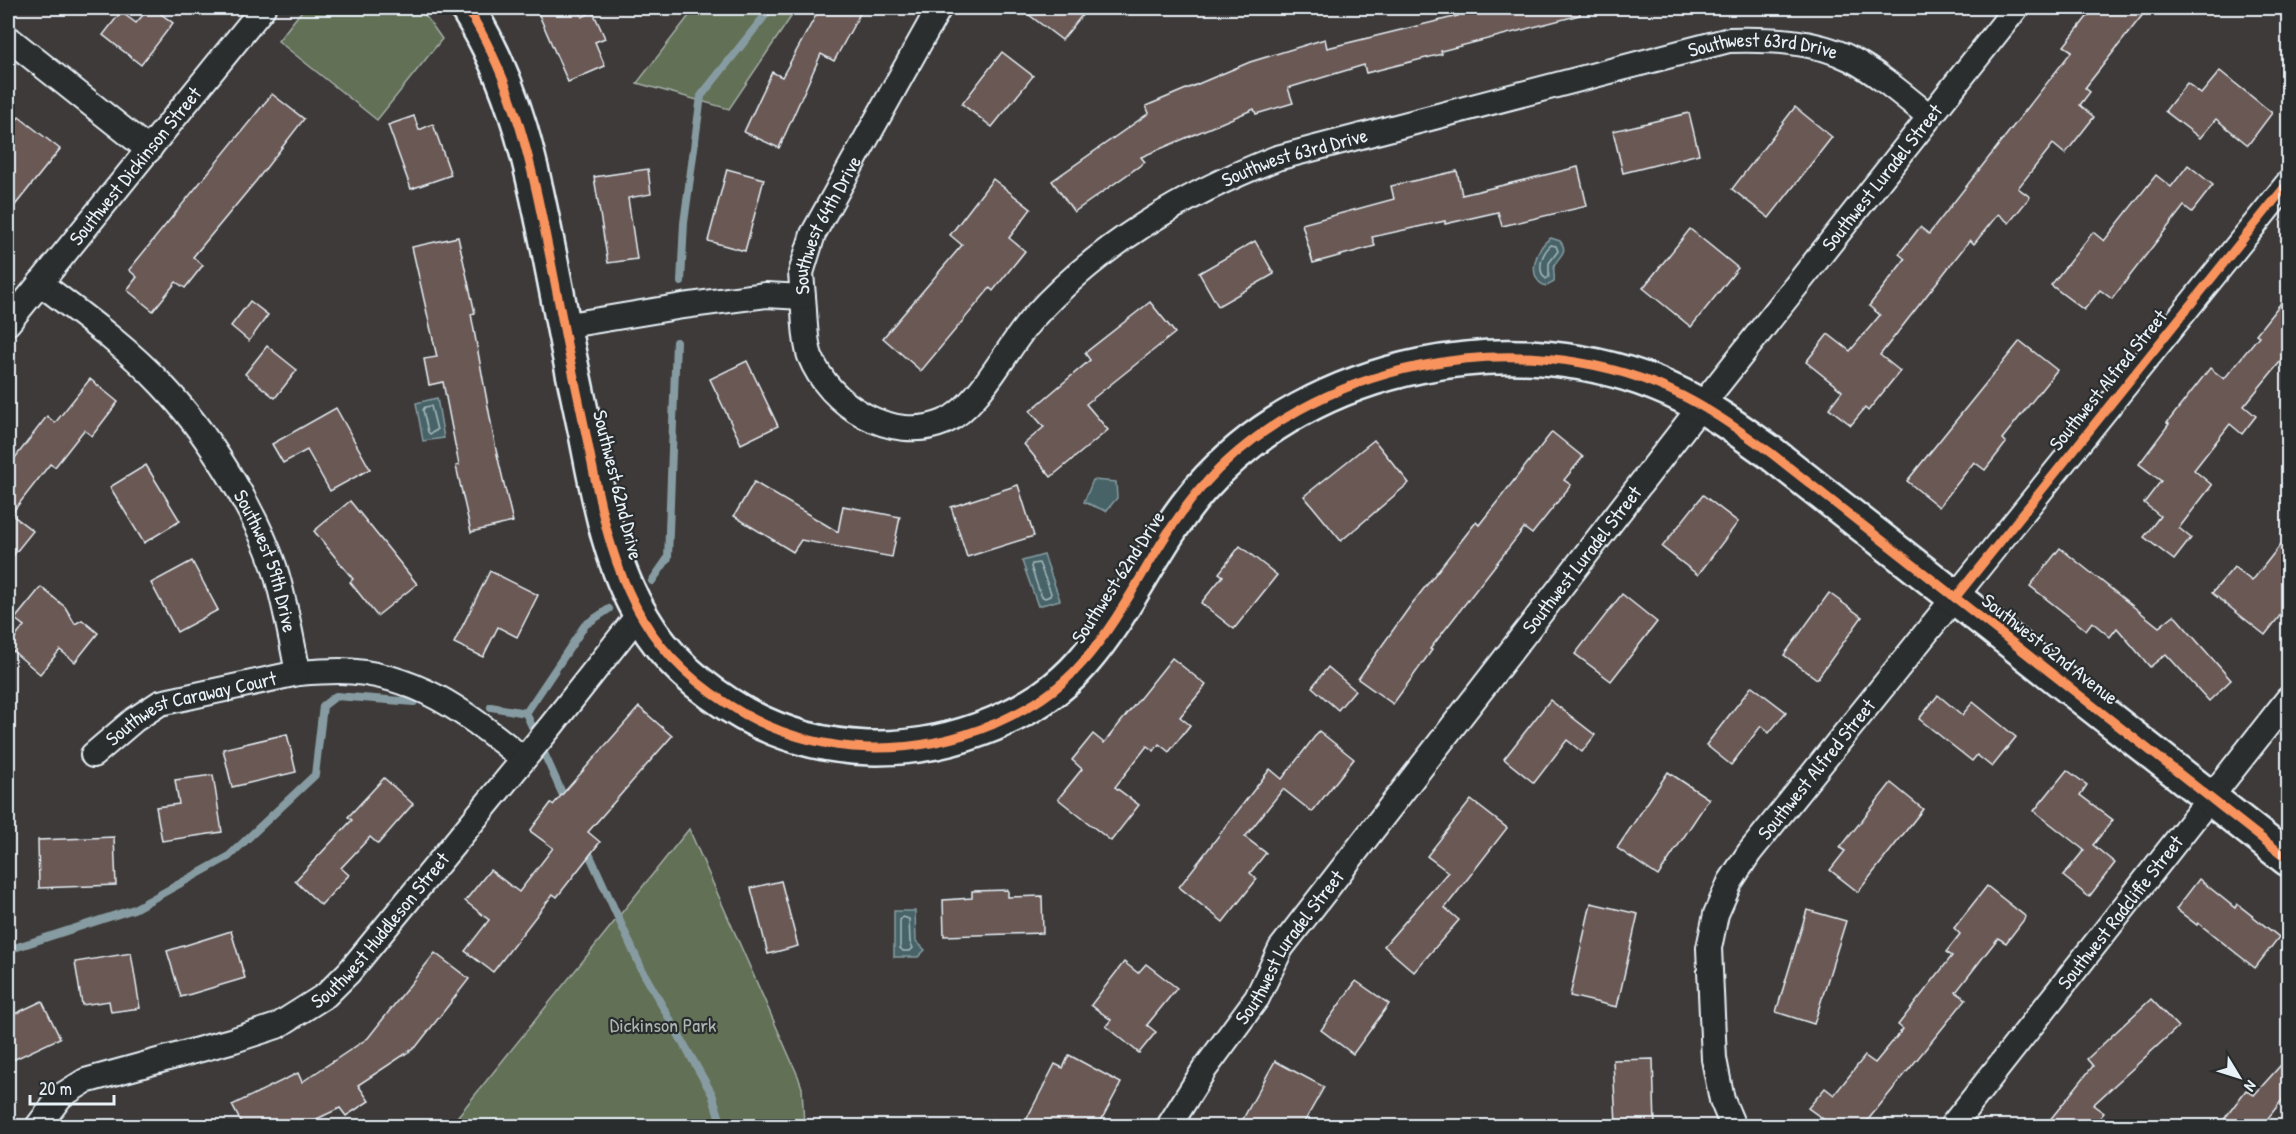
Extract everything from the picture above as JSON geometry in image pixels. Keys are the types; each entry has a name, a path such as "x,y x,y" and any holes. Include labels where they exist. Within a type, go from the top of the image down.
{"street":[{"name":"Southwest Dickinson Street","path":"8,323 263,8"},
{"name":"Southwest 62nd Drive","path":"467,8 494,54 516,112 541,213 603,518 620,572 639,614 658,642 690,675 728,705 766,726 813,740 884,750 926,745 977,731 1043,700 1080,666 1096,646 1132,594 1165,539 1202,488 1221,468 1271,428 1302,409 1401,369 1463,358 1551,359 1611,370 1668,389 1701,406"},
{"name":"Southwest 64th Drive","path":"563,326 766,295 803,297 801,273 813,234 939,8"},
{"name":"Southwest Luradel Street","path":"1169,1126 1204,1070 1257,998 1281,948 1701,406 2016,8"},
{"path":"8,38 149,150"},
{"name":"Southwest 63rd Drive","path":"803,297 810,355 825,383 837,397 857,412 873,420 901,427 924,427 944,422 972,402 1011,345 1033,318 1079,273 1104,253 1186,199 1245,170 1277,158 1729,40 1761,39 1792,42 1849,58 1880,77 1929,116"},
{"name":"Southwest Alfred Street","path":"1733,1126 1722,1100 1714,1059 1709,948 1716,914 1730,882 1749,853 2289,183"},
{"name":"Southwest 59th Drive","path":"40,283 101,329 162,385 189,416 240,491 273,565 287,616 298,673"},
{"name":"Southwest 62nd Avenue","path":"1701,406 1771,453 2289,859"},
{"name":"Southwest Huddleson Street","path":"38,1126 61,1096 84,1081 277,1026 326,995 349,972 639,614"},
{"path":"298,673 341,671 403,682 448,702 480,723 523,759"},
{"name":"Southwest Caraway Court","path":"93,755 141,715 160,703 298,673"},
{"name":"Southwest Radcliffe Street","path":"1952,1126 2289,699"}],"green space":[{"path":"304,8 420,8 442,39 377,120 278,41"},
{"path":"695,8 797,8 729,109 637,83"},
{"name":"Dickinson Park","path":"689,829 798,1076 802,1088 804,1126 450,1126"}],"water":[{"path":"1551,238 1560,241 1564,249 1554,267 1554,281 1546,286 1536,277 1534,270 1537,255"},
{"path":"437,398 444,438 423,441 416,403"},
{"path":"1093,480 1116,482 1117,498 1106,511 1084,502"},
{"path":"1044,555 1060,600 1038,606 1022,561"},
{"path":"894,911 915,911 916,941 925,950 918,957 894,957"}],"building":[{"path":"149,8 153,8 173,23 141,65 103,35 121,12 136,23"},
{"path":"536,8 578,8 582,17 593,12 605,38 595,42 605,66 568,82"},
{"path":"820,8 863,8 834,61 821,54 779,148 744,132 772,72 782,77"},
{"path":"1020,8 1088,8 1062,40"},
{"path":"1456,8 1579,8 1580,15 1366,73 1364,65 1288,88 1293,103 1256,114 1254,109 1141,157 1145,162 1074,212 1052,181 1149,113 1146,106 1250,62 1325,39 1327,48 1458,16"},
{"path":"2094,8 2148,8 2085,88 2090,92 2080,105 2094,117 2065,154 2053,144 2018,188 2030,197 2009,223 1998,214 1974,244 1970,240 1880,355 1900,371 1868,411 1865,408 1851,425 1829,408 1842,391 1806,362 1828,334 1850,351 1880,315 1869,306 1905,259 1899,254 1920,227 1929,234 2072,51 2064,46"},
{"path":"1002,52 1033,76 992,127 962,104"},
{"path":"2220,71 2272,113 2248,145 2216,119 2200,138 2165,111 2187,83 2201,94"},
{"path":"272,94 304,119 193,257 203,265 185,288 176,282 153,311 127,290 137,277 129,270"},
{"path":"1795,107 1832,137 1769,218 1732,189"},
{"path":"1689,113 1699,154 1623,173 1613,131"},
{"path":"414,116 419,130 433,124 451,175 411,189 388,125"},
{"path":"19,117 60,149 8,214 8,131"},
{"path":"2188,165 2213,185 2192,212 2184,206 2112,299 2100,290 2084,310 2051,285 2093,232 2104,241 2156,175 2171,187"},
{"path":"1578,167 1587,206 1502,226 1498,212 1445,224 1445,221 1372,237 1375,246 1313,263 1302,224 1394,199 1391,186 1457,171 1462,195"},
{"path":"648,169 651,194 628,198 637,259 608,263 594,177"},
{"path":"727,169 764,179 745,251 708,241"},
{"path":"993,179 1031,209 1009,238 1025,251 993,291 990,288 921,371 883,338 962,245 950,235"},
{"path":"1690,229 1738,268 1691,327 1643,288"},
{"path":"458,237 475,313 471,314 496,450 513,522 471,532 456,466 459,465 443,382 429,385 424,359 437,357 412,247"},
{"path":"1255,241 1274,274 1218,306 1199,273"},
{"path":"2289,293 2289,351 2244,406 2256,416 2242,434 2230,424 2194,470 2212,485 2179,528 2191,538 2174,560 2144,537 2160,516 2144,503 2161,481 2139,464 2169,424 2167,423 2210,368 2224,379 2259,336 2256,334"},
{"path":"250,301 268,315 249,341 231,326"},
{"path":"1150,302 1175,333 1086,404 1108,430 1051,477 1024,444 1044,427 1030,411 1090,360 1085,353"},
{"path":"2020,341 2057,370 2002,439 2006,443 1985,470 1974,462 1939,507 1907,481"},
{"path":"267,346 297,370 275,398 245,374"},
{"path":"747,361 778,426 741,444 710,379"},
{"path":"90,379 118,402 92,436 84,430 55,467 50,464 11,514 33,531 8,562 8,467 47,416 55,423"},
{"path":"336,408 370,469 330,491 307,450 283,463 272,444"},
{"path":"1552,432 1583,457 1564,480 1571,485 1532,534 1524,528 1430,649 1432,650 1393,704 1358,679 1411,605 1476,522 1479,525"},
{"path":"1374,440 1409,483 1341,541 1304,496"},
{"path":"146,465 180,521 144,543 110,487"},
{"path":"754,482 838,532 843,506 900,517 892,557 801,540 793,552 734,516"},
{"path":"1018,485 1034,536 967,557 951,507"},
{"path":"1703,495 1738,522 1698,575 1662,547"},
{"path":"350,501 417,584 377,616 350,582 353,579 314,531"},
{"path":"2289,534 2289,604 2265,635 2212,593 2234,567 2252,581"},
{"path":"1240,546 1277,575 1234,629 1201,603 1223,576 1219,573"},
{"path":"2060,548 2159,627 2174,615 2231,680 2209,701 2166,654 2150,667 2117,628 2110,637 2092,622 2086,630 2030,586"},
{"path":"192,561 218,610 177,632 151,583"},
{"path":"490,571 538,595 517,637 498,627 483,657 454,643"},
{"path":"41,587 65,607 75,624 82,620 98,633 75,662 60,650 40,674 8,647 24,626 15,619"},
{"path":"1829,593 1862,617 1817,679 1784,655"},
{"path":"1622,594 1657,622 1611,681 1575,654"},
{"path":"1172,658 1206,685 1180,717 1190,725 1169,752 1159,744 1154,751 1147,746 1115,787 1139,805 1111,841 1058,799 1082,769 1072,760 1093,734 1104,743"},
{"path":"1328,667 1355,690 1338,710 1312,687"},
{"path":"1752,686 1786,712 1769,733 1761,726 1731,765 1706,745"},
{"path":"1938,695 1962,715 1973,702 2016,737 1992,767 1977,755 1972,761 1919,719"},
{"path":"1550,700 1595,735 1582,752 1567,740 1534,783 1504,759"},
{"path":"639,707 672,736 588,832 600,842 557,897 553,894 493,972 465,951 489,920 465,901 490,870 519,892 553,848 530,831 551,803 553,805"},
{"path":"1319,731 1354,759 1312,812 1283,789 1245,837 1266,853 1250,873 1257,879 1223,922 1179,887 1270,769 1282,779"},
{"path":"287,734 296,772 232,787 223,749"},
{"path":"2067,770 2087,785 2080,795 2113,820 2093,845 2115,863 2089,897 2063,876 2084,850 2034,811"},
{"path":"1668,772 1709,799 1658,876 1617,848"},
{"path":"213,775 222,832 162,841 156,807 179,804 175,780"},
{"path":"384,778 413,804 378,844 370,837 341,868 349,875 321,905 295,881 352,820 348,817"},
{"path":"1891,783 1923,809 1858,892 1830,870 1845,851 1840,848"},
{"path":"1471,800 1507,828 1445,908 1459,920 1414,972 1384,946 1448,872 1427,856"},
{"path":"114,837 116,885 39,888 38,840"},
{"path":"2199,879 2235,908 2237,904 2279,937 2255,968 2198,923 2197,925 2176,909"},
{"path":"781,881 798,946 768,954 751,888"},
{"path":"1987,886 2026,917 2006,943 1998,938 1956,992 1966,999 1863,1126 1833,1126 1808,1108 1825,1088 1834,1095 1865,1056 1875,1063 1903,1029 1898,1025 1952,956 1946,952 1960,934 1954,928"},
{"path":"1008,890 1008,897 1042,896 1043,933 944,936 943,900 972,898 972,891"},
{"path":"1591,903 1638,914 1617,1007 1570,996"},
{"path":"1807,910 1846,921 1814,1024 1776,1012"},
{"path":"231,931 245,978 181,997 167,951"},
{"path":"131,953 140,1008 111,1012 109,1001 82,1005 75,962"},
{"path":"435,953 469,979 416,1047 358,1085 369,1101 346,1116 340,1108 302,1126 243,1126 232,1105 298,1073 302,1082 368,1038"},
{"path":"1124,962 1138,973 1146,964 1177,988 1147,1025 1156,1032 1139,1053 1106,1026 1111,1020 1091,1005"},
{"path":"1356,981 1389,1004 1353,1054 1321,1030"},
{"path":"2151,999 2178,1027 2093,1105 2104,1113 2093,1126 2045,1126 2093,1066 2087,1059"},
{"path":"42,1001 60,1038 13,1060 8,1048 8,1017"},
{"path":"1069,1055 1121,1083 1098,1126 1023,1126 1055,1064 1063,1068"},
{"path":"2289,1056 2289,1091 2262,1126 2219,1126 2246,1090 2254,1095"},
{"path":"1653,1059 1655,1126 1616,1126 1613,1060"},
{"path":"1275,1061 1324,1087 1302,1126 1239,1126"}],"waterway":[{"path":"681,282 684,223 701,96 771,8"},
{"path":"652,581 668,558 676,342"},
{"path":"526,713 585,625 609,609"},
{"path":"8,950 134,909 228,857 315,775 323,706 336,696 414,702"},
{"path":"491,707 526,713"},
{"path":"526,713 566,802"},
{"path":"586,847 642,970 712,1094 722,1126"}],"cycle path":[{"path":"467,8 499,68 530,163 601,508 622,576 652,634 675,661 715,695 744,714 774,728 804,738 836,745 868,748 931,743 994,724 1053,691 1083,662 1114,620 1185,509 1201,488 1246,445 1299,410 1358,383 1420,366 1484,357 1548,358 1611,369 1670,390 1734,427 1771,453 2288,859"},
{"path":"1955,598 2288,183"}]}
